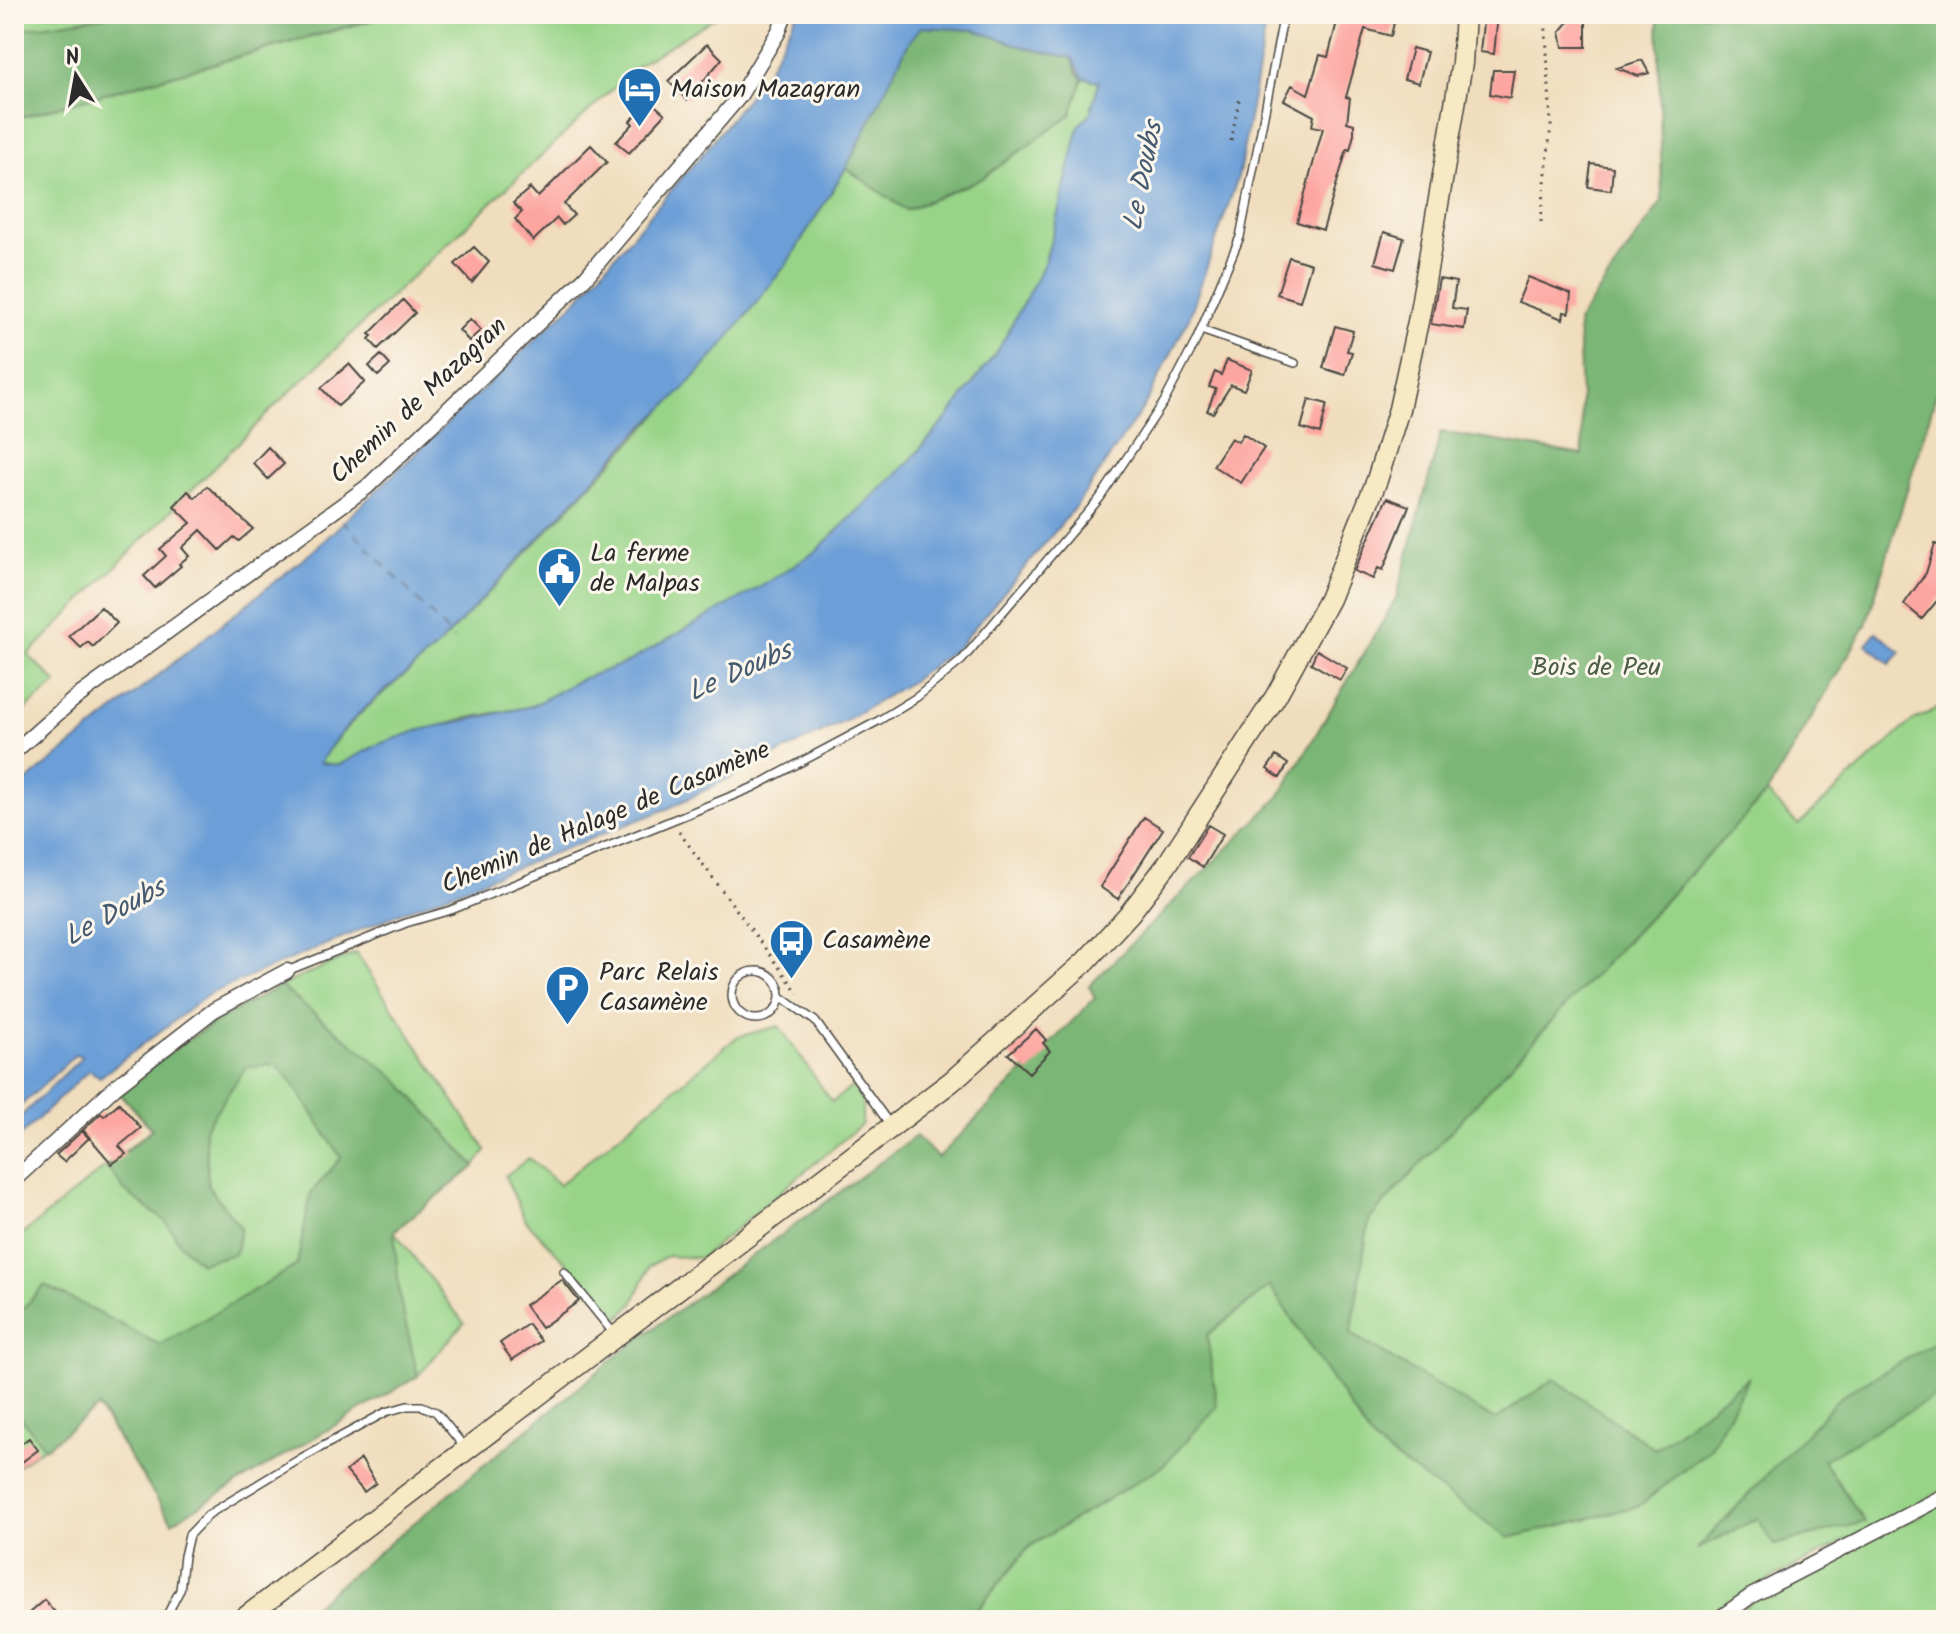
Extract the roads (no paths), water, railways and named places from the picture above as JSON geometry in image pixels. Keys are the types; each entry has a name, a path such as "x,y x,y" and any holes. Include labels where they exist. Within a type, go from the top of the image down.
{"main road":[{"path":"242,1620 617,1337 651,1303 892,1128 985,1053 1085,962 1130,913 1166,866 1276,696 1329,599 1377,480 1399,409 1419,317 1462,63 1465,14"}],"street":[{"name":"Chemin de Mazagran","path":"14,752 73,700 367,487 585,278 739,97 779,31 785,14"},
{"name":"Chemin de Halage de Casamène","path":"14,1180 115,1087 202,1020 287,971"},
{"path":"1717,1620 1751,1596 1946,1495"}],"lane":[{"name":"Chemin de Halage de Casamène","path":"287,971 672,822 754,787 878,721 917,697 962,660 1100,498 1164,402 1201,330 1240,237 1284,14"},
{"path":"1201,330 1295,363"},
{"path":"757,971 771,976 779,989 779,1000 767,1016 743,1015 733,1002 733,987 743,975 757,971"},
{"path":"779,1000 815,1021 892,1128"},
{"path":"564,1272 617,1337"},
{"path":"159,1620 168,1613 180,1590 189,1535 209,1514 317,1449 386,1412 407,1406 422,1406 436,1412 468,1450"}],"water":[{"name":"Le Doubs","path":"797,14 1268,14 1239,174 1189,318 1145,405 1074,509 959,646 912,681 845,721 669,808 400,913 209,994 100,1077 89,1070 14,1142 14,1123 82,1057 76,1054 14,1112 14,791 313,551 579,298 704,152 765,75","holes":["921,27 975,30 1027,48 1072,58 1083,78 1099,81 1090,114 1079,126 1043,266 1000,347 947,418 909,462 816,551 767,583 626,663 579,680 532,706 420,730 379,744 339,765 320,763 344,729 439,645 719,350 788,262 846,168 909,42"]},
{"path":"1876,632 1901,652 1890,664 1866,644"}],"place":[{"name":"Maison Mazagran","path":"640,129"},
{"name":"La ferme de Malpas","path":"559,608"},
{"name":"Casamène","path":"791,980"},
{"name":"Parc Relais Casamène","path":"568,1027"}],"park label":[{"name":"Bois de Peu","path":"1596,668"}]}
